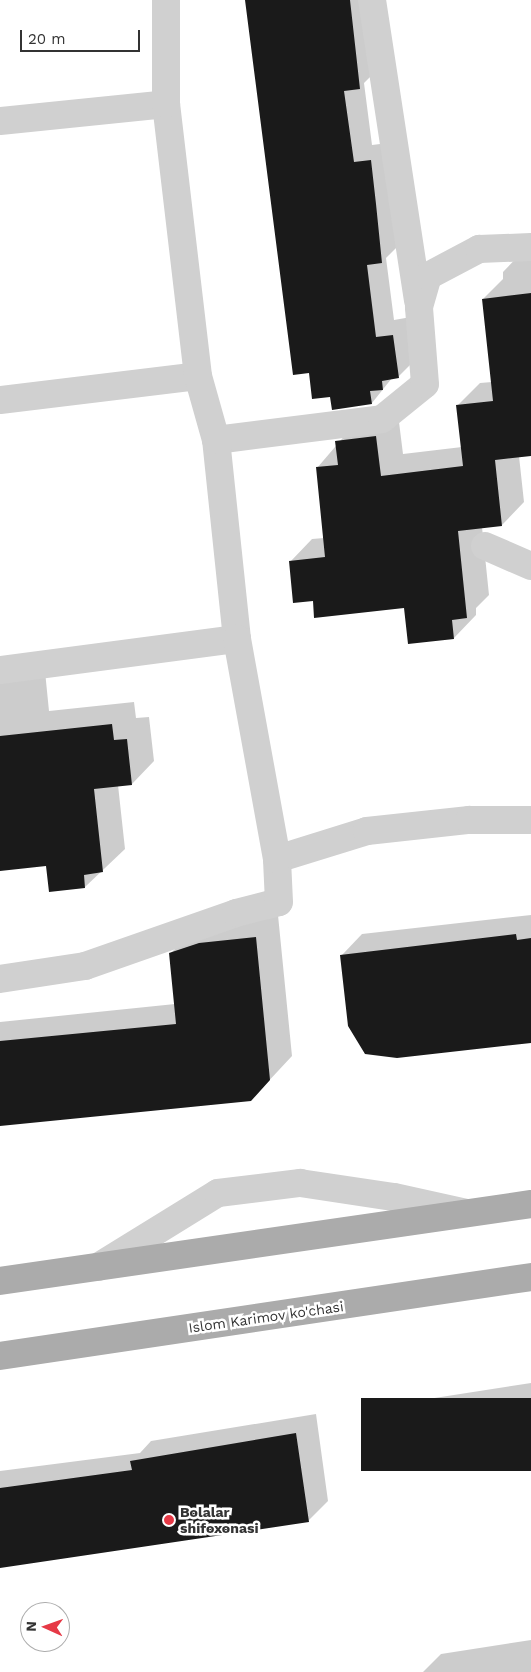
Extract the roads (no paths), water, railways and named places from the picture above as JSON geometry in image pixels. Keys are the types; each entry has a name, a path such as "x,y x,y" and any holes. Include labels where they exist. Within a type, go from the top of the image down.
{"main road":[{"path":"0,1281 531,1204"},
{"name":"Islom Karimov ko'chasi","path":"0,1356 531,1277"}],"street":[{"path":"0,979 85,966 236,913 280,902 277,859 237,638 216,440 198,376 166,104 166,0"},
{"path":"216,440 382,419 425,384 419,307 372,0"},
{"path":"0,121 166,104"},
{"path":"419,307 428,276 479,249 531,247"},
{"path":"0,400 198,376"},
{"path":"485,546 531,566"},
{"path":"0,670 237,638"},
{"path":"277,859 367,831 470,820 531,820"},
{"path":"98,1267 218,1193 300,1183 394,1197 470,1214"}],"place":[{"name":"Bolalar shifoxonasi","path":"169,1520"}]}
